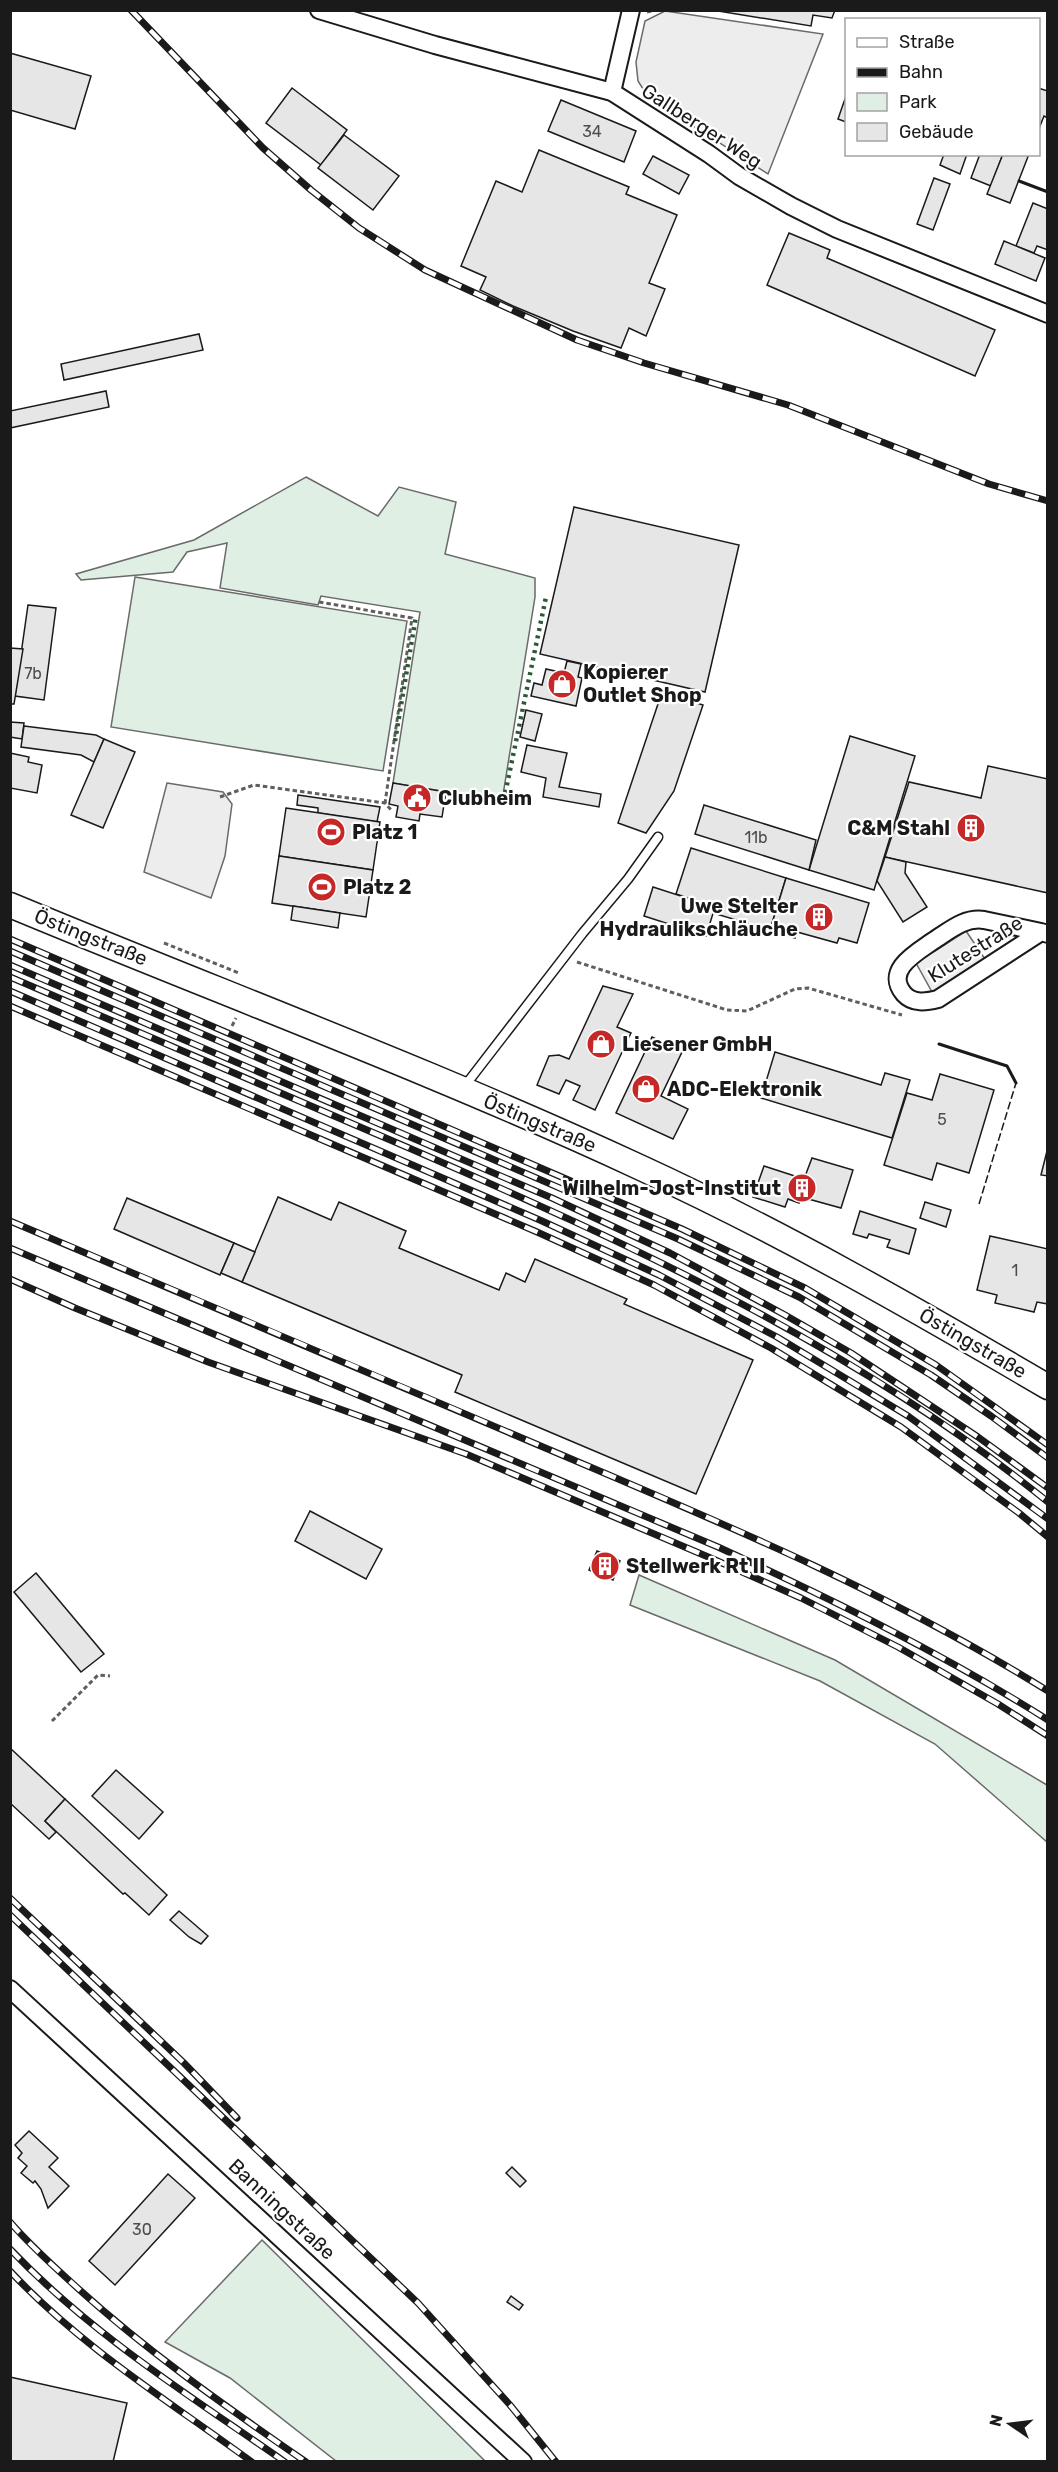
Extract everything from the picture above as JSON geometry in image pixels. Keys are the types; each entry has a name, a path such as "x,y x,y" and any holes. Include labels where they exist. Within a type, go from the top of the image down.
{"street":[{"name":"Gallberger Weg","path":"319,10 435,45 612,92 710,154 739,176 791,206 837,229 1047,314"},
{"path":"612,92 637,11"},
{"name":"Östingstraße","path":"10,905 462,1090 638,1166 797,1245 1047,1387"},
{"name":"Klutestraße","path":"984,920 1044,933 938,999 922,1002 908,999 898,987 897,979 902,966 911,956 962,922 984,920"},
{"name":"Banningstraße","path":"10,1989 523,2462"}],"lane":[{"path":"462,1090 473,1079 564,958 628,879 658,837"}],"path":[{"path":"637,11 656,10"},
{"path":"319,602 412,618 385,803"},
{"path":"220,797 254,785 385,803 392,811"},
{"path":"564,958 727,1011 747,1011 795,989 808,988 905,1016"},
{"path":"52,1721 98,1675 110,1676"}],"green space":[{"path":"306,477 378,516 399,487 456,502 445,554 535,578 535,597 502,801 393,783 420,612 321,596 318,605 220,588 227,543 187,552 173,572 81,580 76,574 194,540"},
{"path":"135,577 407,621 383,771 111,727"},
{"path":"639,1575 835,1660 1047,1785 1047,1842 935,1744 820,1681 630,1605"},
{"path":"262,2240 485,2461 336,2461 230,2378 165,2342"}],"shaded area":[{"path":"665,11 823,34 768,174 648,97 638,81 636,62 645,21"},
{"path":"167,783 223,792 232,804 225,856 211,898 144,872"},
{"path":"966,931 985,959 932,992 916,963"}],"building":[{"path":"712,10 835,10 832,18 813,15 811,26"},
{"path":"10,53 91,76 75,129 10,110"},
{"path":"292,88 347,130 321,165 266,123"},
{"path":"1040,89 1048,91 1048,118 1044,116 1040,126"},
{"path":"845,99 845,122 838,119"},
{"path":"561,100 636,131 624,162 548,131"},
{"path":"344,135 399,176 373,210 318,168"},
{"path":"539,150 629,187 626,194 677,215 649,283 665,289 646,336 629,328 621,348 573,331 480,290 486,277 461,266 496,181 522,192"},
{"path":"653,156 689,175 679,194 643,174"},
{"path":"943,156 966,156 960,174 940,165"},
{"path":"979,156 1002,156 991,186 971,178"},
{"path":"1002,156 1028,156 1010,203 987,194"},
{"path":"934,178 950,184 933,230 917,224"},
{"path":"1033,203 1048,209 1048,250 1037,246 1034,253 1016,246"},
{"path":"789,233 830,250 827,258 995,330 975,376 767,285"},
{"path":"1004,241 1045,258 1036,281 995,264"},
{"path":"199,334 203,350 64,380 61,364"},
{"path":"106,391 109,407 10,428 10,411"},
{"path":"574,507 739,545 705,692 540,654"},
{"path":"28,605 56,608 44,700 15,696"},
{"path":"10,648 23,649 14,704 10,704"},
{"name":"Kopierer Outlet Shop","path":"567,661 581,664 578,677 582,678 576,706 531,696 534,683 542,685 546,669 564,673"},
{"path":"662,692 703,705 674,791 646,833 618,823"},
{"path":"526,710 542,714 535,741 520,737"},
{"path":"10,722 24,723 22,739 10,737"},
{"path":"24,726 96,735 104,739 94,762 81,755 21,747"},
{"path":"850,736 915,756 874,890 809,870"},
{"path":"104,739 135,752 103,828 71,815"},
{"path":"527,745 567,753 559,787 601,794 599,807 543,797 546,778 521,772"},
{"path":"10,753 29,757 28,762 42,765 37,793 10,788"},
{"name":"C&M Stahl","path":"988,766 1048,779 1048,893 885,857 909,782 981,798"},
{"name":"Clubheim","path":"393,783 446,792 442,817 420,814 419,821 396,817 398,806 389,804"},
{"path":"298,795 380,807 377,822 318,813 318,808 297,805"},
{"path":"704,805 816,840 809,870 695,834"},
{"name":"Platz 1","path":"286,808 380,822 373,870 279,856"},
{"path":"691,848 786,878 770,930 713,913 715,907 676,894"},
{"name":"Platz 2","path":"279,856 373,870 366,917 272,903"},
{"path":"885,857 906,862 905,873 927,907 903,922 877,881"},
{"name":"Uwe Stelter Hydraulikschläuche","path":"786,878 869,903 857,943 839,938 837,943 797,932 795,938 770,930"},
{"path":"653,887 715,907 706,936 644,916"},
{"path":"293,906 340,913 338,928 291,920"},
{"name":"Liesener GmbH","path":"603,986 633,994 617,1027 631,1033 595,1110 573,1100 580,1086 566,1080 559,1094 537,1085 549,1056 559,1055 569,1059"},
{"name":"ADC-Elektronik","path":"652,1037 682,1052 661,1096 688,1109 673,1139 616,1113"},
{"path":"775,1052 881,1085 885,1073 910,1080 892,1138 761,1098"},
{"path":"940,1074 994,1090 969,1173 937,1163 932,1180 884,1165 907,1093 932,1100"},
{"path":"1048,1147 1048,1176 1041,1175"},
{"name":"Wilhelm-Jost-Institut","path":"812,1158 853,1170 841,1208 801,1197 799,1203 788,1199 785,1207 753,1197 764,1166 804,1179"},
{"path":"278,1197 331,1220 339,1202 406,1231 399,1248 499,1290 506,1273 525,1282 535,1259 627,1299 624,1304 753,1360 696,1494 455,1392 462,1375 242,1282"},
{"path":"127,1198 234,1243 220,1275 114,1229"},
{"path":"925,1202 951,1210 946,1227 920,1218"},
{"path":"860,1211 916,1229 909,1254 887,1247 890,1240 869,1234 867,1238 853,1234"},
{"path":"990,1236 1048,1249 1048,1304 1037,1302 1034,1312 995,1303 997,1295 977,1290"},
{"path":"234,1243 255,1252 242,1282 221,1273"},
{"path":"310,1511 382,1549 366,1579 295,1541"},
{"name":"Stellwerk Rt II","path":"597,1551 620,1561 613,1580 589,1570"},
{"path":"36,1573 104,1654 81,1672 14,1592"},
{"path":"10,1748 65,1799 45,1821 56,1832 49,1839 10,1803"},
{"path":"116,1770 163,1812 139,1839 92,1796"},
{"path":"65,1799 167,1895 149,1915 125,1893 123,1894 45,1821"},
{"path":"179,1911 208,1936 201,1944 189,1937 170,1920"},
{"path":"29,2131 58,2158 49,2167 69,2186 48,2208 41,2189 35,2181 33,2183 21,2173 27,2166 18,2158 22,2153 15,2145"},
{"path":"512,2167 526,2181 520,2187 506,2173"},
{"path":"168,2174 195,2198 115,2285 89,2261"},
{"path":"511,2296 523,2305 519,2310 507,2302"},
{"path":"10,2377 127,2403 113,2462 10,2462"}],"railway":[{"path":"131,10 263,148 359,228 425,270 577,340 644,363 788,405 989,484 1048,501"},
{"path":"10,939 682,1229 805,1288 936,1365 1048,1445"},
{"path":"10,951 678,1239 799,1297 931,1375 1048,1458"},
{"path":"10,965 552,1198 670,1253 851,1353 978,1437 1048,1488"},
{"path":"10,977 409,1148 576,1222 659,1262 821,1347 899,1395 975,1446 1048,1502"},
{"path":"10,991 542,1221 659,1275 777,1337 908,1416 1048,1519"},
{"path":"10,1006 537,1232 654,1285 771,1348 901,1427 1019,1513 1048,1537"},
{"path":"10,1221 736,1530 926,1621 1048,1691"},
{"path":"10,1248 718,1547 886,1628 968,1672 1048,1720"},
{"path":"10,1279 208,1362 466,1454 713,1559 801,1598 898,1647 998,1704 1048,1736"},
{"path":"10,1898 184,2063 237,2118"},
{"path":"10,1915 418,2303 510,2405 556,2462"},
{"path":"10,2222 56,2269 128,2331 216,2398 306,2462"},
{"path":"10,2249 41,2280 107,2336 177,2388 285,2462"},
{"path":"10,2271 37,2298 96,2349 252,2462"}],"hedge":[{"path":"470,799 503,804 546,597"},
{"path":"395,741 416,616"}],"fence":[{"path":"979,1204 1016,1083"}],"wall":[{"path":"1019,181 1048,192"},
{"path":"939,1044 1007,1066 1016,1083"}],"place":[{"name":"Kopierer Outlet Shop","path":"562,684"},
{"name":"Clubheim","path":"417,798"},
{"name":"C&M Stahl","path":"971,828"},
{"name":"Platz 1","path":"331,832"},
{"name":"Platz 2","path":"322,887"},
{"name":"Uwe Stelter Hydraulikschläuche","path":"819,917"},
{"name":"Liesener GmbH","path":"601,1044"},
{"name":"ADC-Elektronik","path":"646,1089"},
{"name":"Wilhelm-Jost-Institut","path":"802,1188"},
{"name":"Stellwerk Rt II","path":"605,1566"}]}
